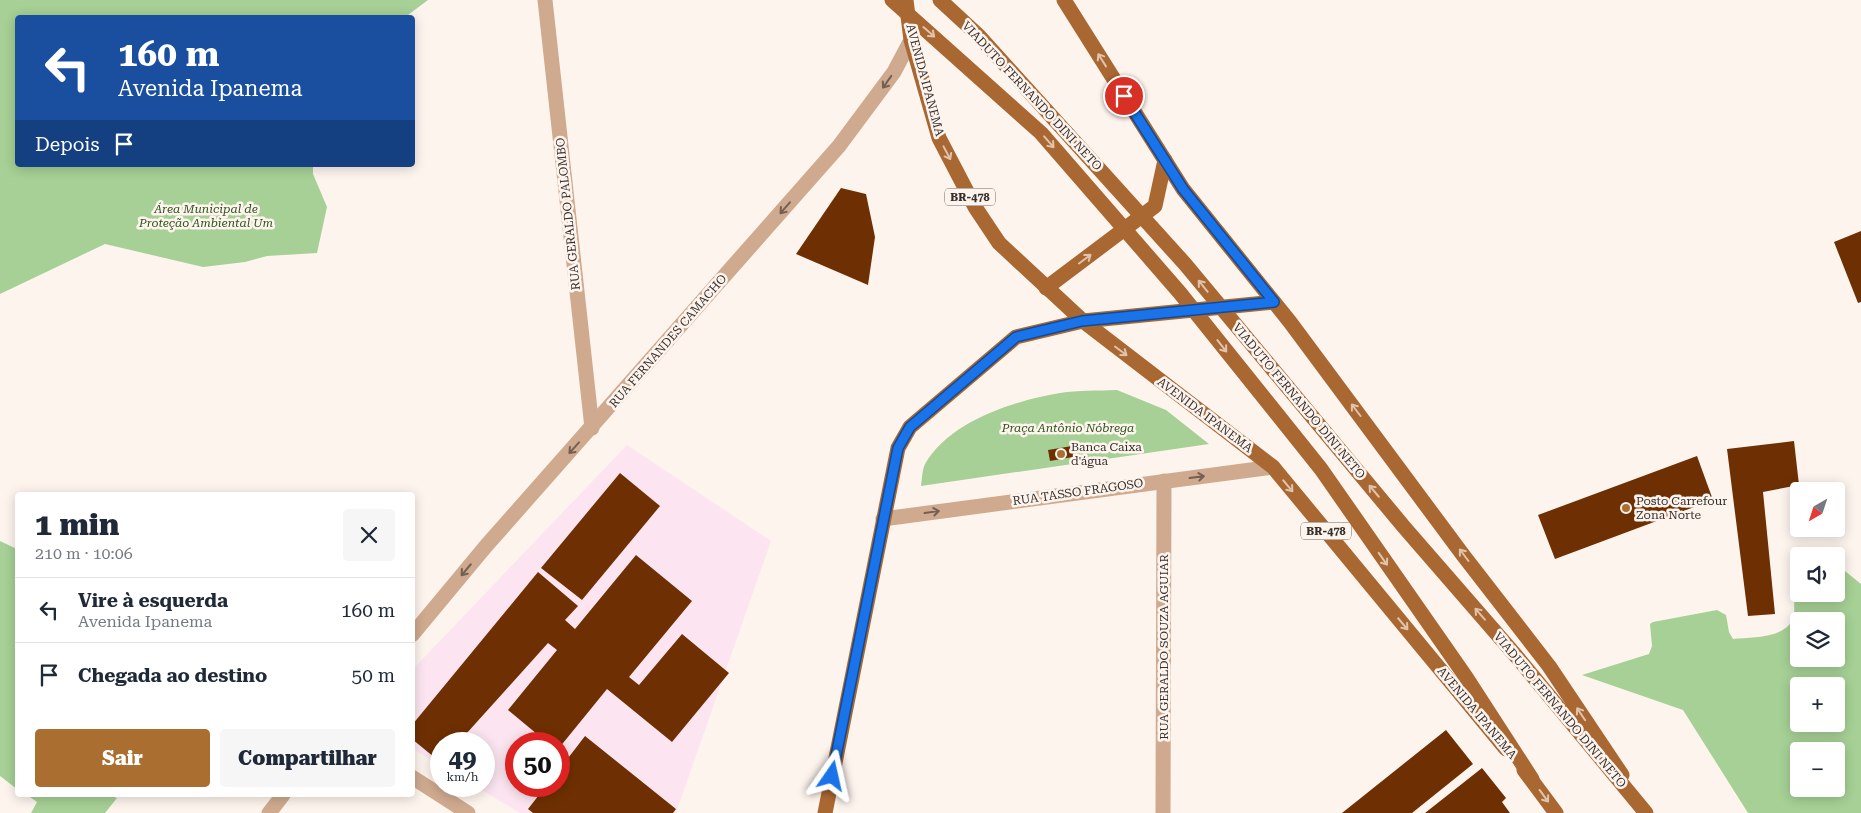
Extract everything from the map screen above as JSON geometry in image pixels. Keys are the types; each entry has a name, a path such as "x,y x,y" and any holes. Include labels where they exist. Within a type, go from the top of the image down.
{"main road":[{"name":"VIADUTO FERNANDO DINI NETO","path":"892,0 1041,133 1180,293 1321,470 1466,676 1532,779"},
{"name":"AVENIDA IPANEMA","path":"906,0 911,40 939,138 975,207 999,243 1082,321 1273,467 1532,779 1556,813"},
{"name":"VIADUTO FERNANDO DINI NETO","path":"940,0 979,36 1184,264 1404,527 1517,657 1646,813"},
{"path":"1064,0 1183,189 1274,302 1549,666 1646,813"},
{"path":"1046,288 1155,206 1165,160"},
{"path":"825,813 898,448 910,427 1016,337 1082,321 1274,302"}],"street":[{"name":"RUA GERALDO PALOMBO","path":"545,0 592,428"},
{"name":"RUA FERNANDES CAMACHO","path":"415,631 486,546 839,146 894,72 911,40"},
{"name":"RUA TASSO FRAGOSO","path":"883,519 1273,467"},
{"name":"RUA GERALDO SOUZA AGUIAR","path":"1164,481 1165,811"},
{"path":"415,779 468,813"},
{"path":"269,813 281,797"}],"shaded area":[{"path":"627,445 771,541 676,813 520,813 493,797 495,797 495,732 430,732 430,759 415,750 415,667"}],"green space":[{"name":"Área Municipal de Proteção Ambiental Um","path":"0,0 428,0 408,15 15,15 15,167 313,167 313,174 327,207 317,253 267,256 245,262 203,267 105,244 0,294"},
{"name":"Praça Antônio Nóbrega","path":"1117,390 1166,410 1209,444 921,486 924,466 936,449 950,436 984,415 1023,401 1060,393"},
{"path":"0,541 15,548 15,787 0,776"},
{"path":"1845,571 1861,584 1861,813 1748,813 1683,710 1582,675 1649,654 1652,646 1650,624 1653,622 1717,610 1726,615 1729,632 1733,639 1769,635 1785,628 1790,623 1790,667 1845,667 1845,612 1794,612 1794,602 1845,602"},
{"path":"30,797 117,798 105,813 31,813 37,802"}],"building":[{"path":"841,188 866,194 875,237 868,285 796,254"},
{"path":"1861,231 1861,302 1858,303 1834,242"},
{"path":"1794,441 1799,482 1790,482 1790,487 1763,492 1775,614 1748,616 1727,449"},
{"name":"Banca Caixa d'água","path":"1072,446 1073,457 1050,461 1048,450"},
{"name":"Posto Carrefour Zona Norte","path":"1697,456 1713,500 1555,559 1538,515"},
{"path":"620,473 660,506 582,600 541,568"},
{"path":"636,555 692,601 629,677 639,685 682,634 729,673 672,742 607,689 570,734 570,732 535,732 508,710 557,650 548,643 468,732 430,732 430,754 415,741 415,721 538,572 578,606 565,620 575,629"},
{"path":"1446,730 1473,764 1412,813 1342,813"},
{"path":"585,736 676,809 673,813 533,813 528,809 537,797 570,797 570,756"},
{"path":"1482,768 1506,798 1502,802 1510,813 1425,813"}],"place":[{"name":"Banca Caixa d'água","path":"1061,454"},
{"name":"Posto Carrefour Zona Norte","path":"1626,508"}],"route":[{"path":"832,776 898,448 910,427 1016,337 1082,321 1274,302 1183,189 1124,96"}]}
